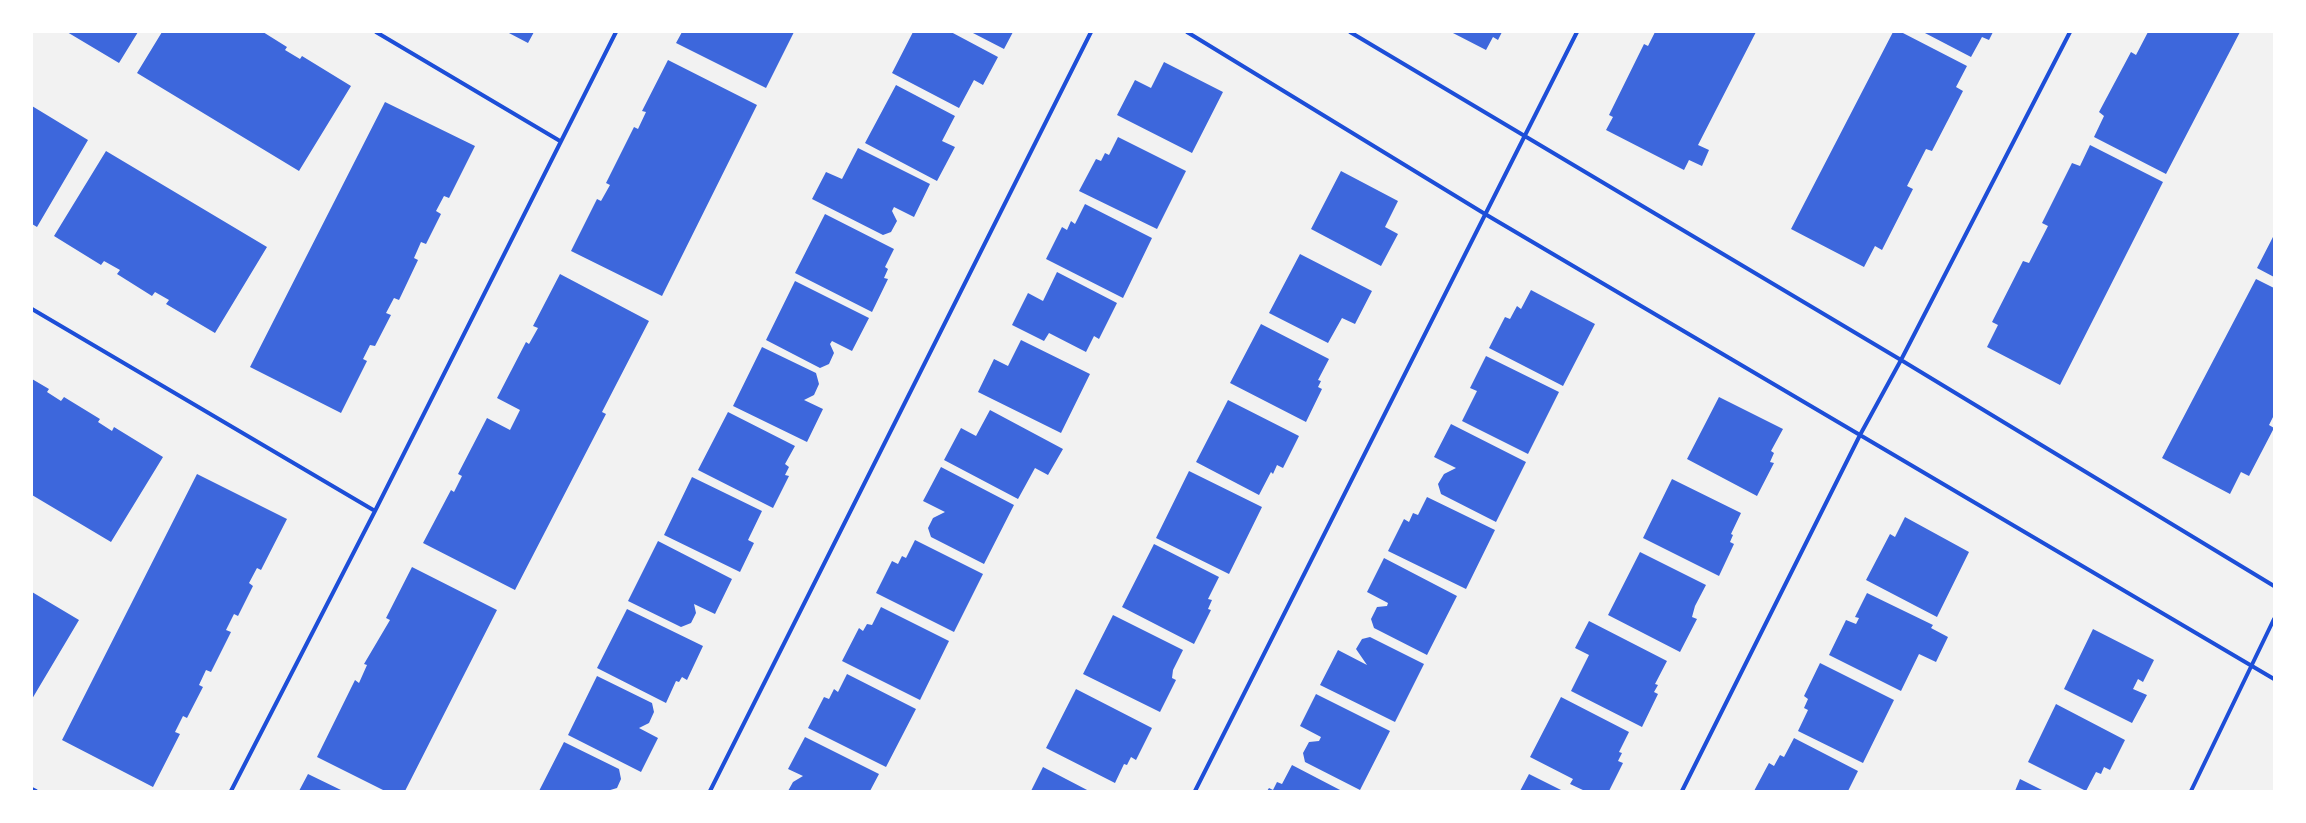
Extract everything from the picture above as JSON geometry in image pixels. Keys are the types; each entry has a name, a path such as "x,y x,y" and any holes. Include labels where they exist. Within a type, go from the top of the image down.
{"street":[{"path":"376,32 560,141"},
{"path":"231,791 375,511 616,32"},
{"path":"710,791 1091,32"},
{"path":"1187,32 1485,214 2274,679"},
{"path":"1350,32 1523,137 1901,360 2274,586"},
{"path":"1195,791 1577,32"},
{"path":"1682,791 1860,435 1901,360 2070,32"},
{"path":"32,309 375,511"},
{"path":"2191,791 2274,619"},
{"path":"32,789 36,791"}],"building":[{"path":"67,32 138,32 119,63"},
{"path":"162,32 263,32 287,47 285,50 300,59 302,56 351,86 299,171 137,73"},
{"path":"507,32 534,32 528,43"},
{"path":"682,32 794,32 766,88 676,43"},
{"path":"913,32 951,32 998,57 983,85 974,80 959,108 892,73"},
{"path":"971,32 1013,32 1004,49"},
{"path":"1451,32 1502,32 1498,40 1493,37 1486,50"},
{"path":"1655,32 1756,32 1698,145 1709,150 1702,166 1689,160 1684,170 1606,130 1613,117 1609,115 1644,44 1648,46"},
{"path":"1893,32 1901,32 1967,66 1956,87 1963,91 1932,151 1926,149 1907,186 1913,189 1882,250 1875,246 1864,267 1791,229"},
{"path":"1923,32 1993,32 1989,40 1982,37 1971,57"},
{"path":"2148,32 2240,32 2166,174 2094,137 2104,116 2099,112 2131,52 2136,55"},
{"path":"668,60 757,105 662,296 571,251 597,199 601,201 610,185 606,183 634,127 638,129 646,112 642,111"},
{"path":"1164,62 1223,92 1192,153 1117,115 1135,80 1151,88"},
{"path":"896,85 955,116 942,141 955,147 937,181 865,143"},
{"path":"385,102 475,146 449,198 444,196 436,211 441,214 426,244 421,242 414,258 418,260 399,300 394,298 386,313 391,315 375,346 370,345 363,359 367,361 341,413 250,367"},
{"path":"32,106 88,140 37,227 32,224"},
{"path":"1118,137 1186,171 1157,229 1079,191 1096,159 1101,161 1105,153 1109,155"},
{"path":"2090,145 2163,182 2060,385 1987,347 1998,325 1992,322 2023,261 2029,263 2048,226 2042,223 2072,163 2080,166"},
{"path":"858,148 930,184 914,217 894,207 892,211 897,221 891,232 883,235 812,199 826,172 842,179"},
{"path":"106,151 267,247 215,333 166,304 169,300 155,292 152,296 117,274 120,270 104,261 101,265 54,236"},
{"path":"1341,171 1398,201 1385,227 1398,234 1381,266 1311,229"},
{"path":"1085,204 1152,238 1123,298 1046,259 1062,227 1067,230 1071,221 1075,224"},
{"path":"825,214 894,249 885,267 888,269 884,278 888,279 872,312 795,273"},
{"path":"2274,235 2274,277 2257,268"},
{"path":"1300,254 1372,291 1355,324 1342,318 1328,343 1269,313"},
{"path":"1057,272 1117,303 1099,339 1094,336 1086,352 1049,333 1044,341 1012,325 1028,293 1043,301"},
{"path":"560,274 649,321 602,412 606,414 515,590 423,543 451,490 454,492 462,476 458,474 487,418 510,430 520,410 497,398 526,342 529,344 538,328 533,326"},
{"path":"2256,279 2274,288 2274,415 2269,425 2274,428 2249,476 2241,472 2230,494 2162,458"},
{"path":"795,281 869,318 852,351 832,341 830,344 834,353 829,364 820,368 766,340"},
{"path":"1531,290 1595,324 1563,386 1489,348 1505,317 1510,319 1517,306 1521,309"},
{"path":"1261,324 1329,359 1318,380 1321,381 1318,387 1322,389 1306,422 1230,383"},
{"path":"1021,340 1090,374 1061,433 978,392 994,359 1008,366"},
{"path":"762,347 816,373 819,384 814,395 804,400 823,409 807,442 733,406"},
{"path":"1486,356 1559,392 1528,454 1462,421 1477,391 1470,388"},
{"path":"32,379 49,389 47,392 61,401 64,397 100,419 98,422 112,431 114,427 163,457 111,542 32,495"},
{"path":"1719,397 1783,429 1771,451 1774,453 1770,462 1774,463 1757,496 1687,459"},
{"path":"1228,400 1299,436 1283,468 1277,465 1273,474 1271,472 1259,495 1196,462"},
{"path":"990,410 1063,449 1048,475 1035,468 1018,499 944,460 961,428 976,436"},
{"path":"728,412 795,446 785,464 789,467 785,475 789,476 773,508 698,470"},
{"path":"1451,424 1526,462 1496,522 1441,494 1438,484 1444,474 1456,468 1434,457"},
{"path":"941,467 1014,505 984,564 931,537 928,528 933,518 945,512 923,501"},
{"path":"1189,471 1262,507 1229,574 1156,538"},
{"path":"197,474 287,519 261,570 257,568 249,583 253,586 238,616 234,614 226,630 231,632 211,672 206,670 199,685 203,687 187,718 183,716 175,732 180,734 153,787 62,740"},
{"path":"692,477 762,511 748,540 754,543 740,572 664,535"},
{"path":"1672,479 1741,513 1731,534 1733,535 1730,542 1734,544 1719,576 1643,538"},
{"path":"1427,497 1495,530 1466,589 1388,551 1404,519 1409,522 1413,513 1418,515"},
{"path":"1905,517 1969,552 1937,617 1866,580 1890,534 1895,537"},
{"path":"915,540 983,574 954,632 876,593 892,561 898,564 902,556 906,558"},
{"path":"658,541 732,579 715,614 694,604 696,613 691,623 681,627 628,601"},
{"path":"1154,544 1219,577 1208,599 1212,600 1208,609 1211,610 1194,644 1122,607"},
{"path":"1640,552 1706,585 1695,606 1692,617 1697,619 1680,652 1608,615"},
{"path":"1384,558 1457,596 1427,655 1374,628 1371,619 1377,607 1387,606 1388,603 1367,592"},
{"path":"412,567 497,610 405,791 385,791 317,757 355,680 359,683 367,665 364,664 390,620 386,618"},
{"path":"32,592 79,620 32,699"},
{"path":"1867,593 1933,625 1931,628 1948,637 1936,662 1919,654 1901,691 1829,655 1846,620 1856,624 1859,618 1855,617"},
{"path":"881,607 949,641 920,700 842,661 859,628 863,631 867,624 872,625"},
{"path":"627,609 703,646 687,680 682,677 679,682 676,681 666,703 597,668"},
{"path":"1113,615 1183,650 1173,670 1172,678 1176,680 1160,712 1083,674"},
{"path":"1589,621 1667,661 1655,684 1658,685 1654,692 1658,694 1642,727 1571,691 1589,655 1575,648"},
{"path":"2093,629 2154,660 2143,682 2138,679 2133,689 2147,695 2132,723 2064,689"},
{"path":"1370,637 1424,664 1395,722 1320,685 1338,650 1367,665 1356,649 1362,639"},
{"path":"1820,663 1894,700 1863,763 1798,731 1808,710 1804,708 1808,699 1804,696"},
{"path":"847,674 916,709 886,767 808,728 824,697 829,699 834,689 838,692"},
{"path":"597,676 652,703 654,712 649,723 639,728 658,738 641,772 568,735"},
{"path":"1076,689 1152,728 1136,760 1131,757 1127,765 1124,764 1115,783 1046,748"},
{"path":"1316,694 1390,731 1360,790 1305,762 1303,753 1309,742 1319,741 1321,737 1300,726"},
{"path":"1561,697 1629,732 1619,752 1622,753 1618,761 1623,763 1609,791 1585,791 1570,784 1573,779 1530,757"},
{"path":"2056,704 2125,740 2110,770 2104,767 2101,774 2096,772 2086,791 2028,762"},
{"path":"805,737 879,774 870,791 788,791 793,782 803,776 788,769"},
{"path":"1794,738 1858,771 1848,791 1754,791 1769,763 1774,766 1780,755 1784,757"},
{"path":"564,742 619,769 621,779 617,788 607,791 539,791"},
{"path":"1292,765 1342,791 1267,791 1269,788 1273,790 1277,782 1282,784"},
{"path":"1043,767 1089,791 1031,791"},
{"path":"308,774 343,791 299,791"},
{"path":"1529,774 1563,791 1520,791"},
{"path":"2020,779 2044,791 2015,791"}]}
